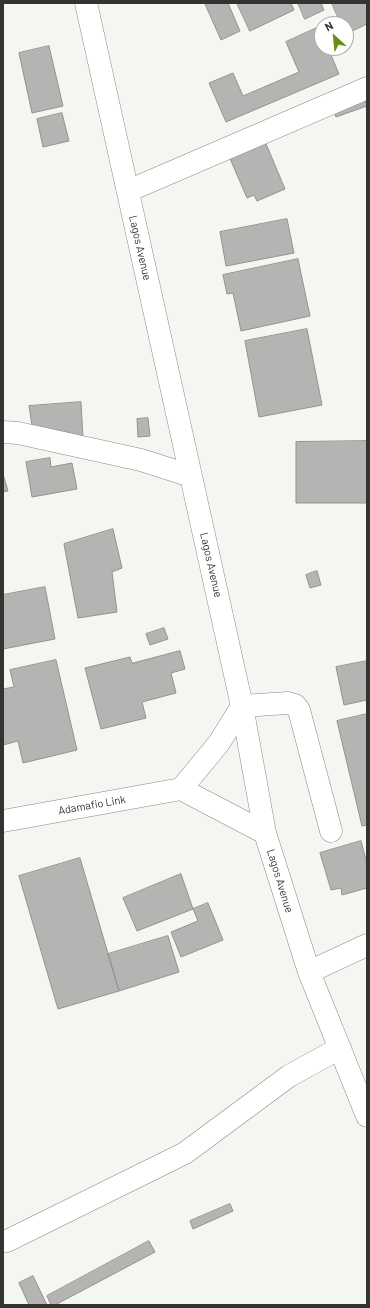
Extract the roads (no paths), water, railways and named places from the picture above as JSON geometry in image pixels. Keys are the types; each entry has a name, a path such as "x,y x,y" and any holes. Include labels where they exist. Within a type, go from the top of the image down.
{"street":[{"name":"Lagos Avenue","path":"86,3 242,706 266,833 309,972 367,1116"},
{"path":"128,191 367,88"},
{"path":"3,432 18,433 141,460 191,476"},
{"path":"266,833 181,789 218,743 242,706 288,703 295,704 299,710 331,831"},
{"name":"Adamafio Link","path":"3,821 181,789"},
{"path":"309,972 367,945"},
{"path":"7,1241 185,1153 289,1076 340,1048"}]}
